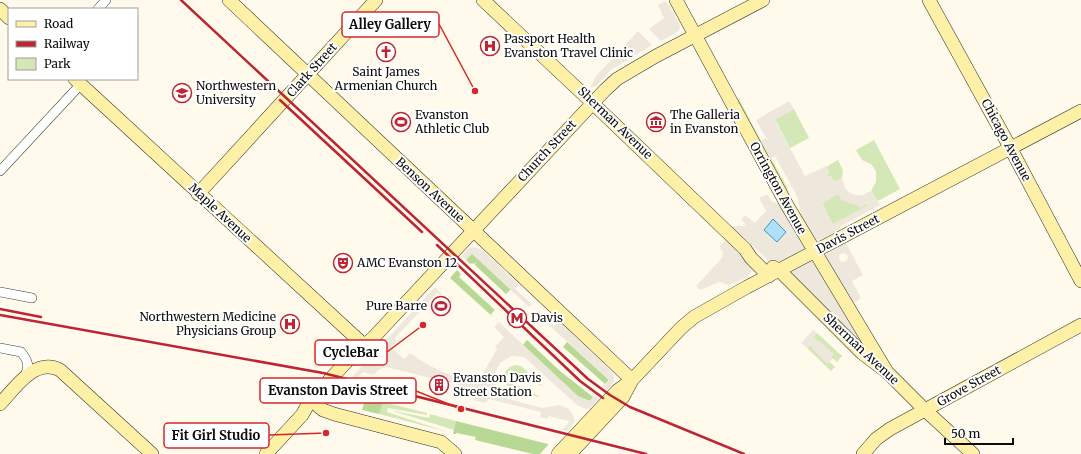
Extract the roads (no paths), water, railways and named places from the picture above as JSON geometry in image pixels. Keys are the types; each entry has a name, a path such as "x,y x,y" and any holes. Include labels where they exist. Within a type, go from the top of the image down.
{"street":[{"path":"99,8 106,0"},
{"name":"Benson Avenue","path":"229,0 632,380"},
{"name":"Clark Street","path":"198,194 376,0"},
{"name":"Sherman Avenue","path":"483,0 745,248 758,256 774,274 862,352 887,372 973,454"},
{"name":"Orrington Avenue","path":"676,0 787,205 887,372"},
{"name":"Church Street","path":"266,454 302,415 310,401 350,358 365,346 592,102 617,79 763,0"},
{"name":"Chicago Avenue","path":"929,0 1011,149 1081,281"},
{"path":"0,9 8,17"},
{"path":"0,171 78,82"},
{"name":"Maple Avenue","path":"78,82 365,346"},
{"name":"Davis Street","path":"558,454 617,391 632,380 681,328 694,317 1081,111"},
{"path":"0,292 32,298"},
{"name":"Grove Street","path":"863,454 876,439 890,429 1081,325"},
{"name":"Church Street","path":"302,415 318,406 357,363 365,346"},
{"path":"0,348 21,352 28,363 25,377"},
{"path":"0,404 25,377 38,369 54,366 152,454"},
{"name":"Davis Street","path":"570,454 623,397 632,380"},
{"path":"318,406 323,410 334,414 441,442 454,454"}],"water":[{"path":"773,219 786,232 777,242 764,230"}],"railway":[{"path":"181,0 588,379 630,407 744,454"},
{"path":"280,100 422,232"},
{"path":"437,245 580,381 603,398"},
{"path":"0,309 41,317"},
{"path":"0,315 323,373 646,454"}],"place":[{"name":"Passport Health Evanston Travel Clinic","path":"490,46"},
{"name":"Saint James Armenian Church","path":"386,52"},
{"name":"Alley Gallery","path":"475,91"},
{"name":"Northwestern University","path":"182,93"},
{"name":"Evanston Athletic Club","path":"401,122"},
{"name":"The Galleria in Evanston","path":"656,122"},
{"name":"AMC Evanston 12","path":"343,263"},
{"name":"Pure Barre","path":"441,306"},
{"name":"Davis","path":"517,318"},
{"name":"Northwestern Medicine Physicians Group","path":"290,324"},
{"name":"CycleBar","path":"423,325"},
{"name":"Evanston Davis Street Station","path":"439,385"},
{"name":"Evanston Davis Street","path":"461,409"},
{"name":"Fit Girl Studio","path":"326,433"}]}
